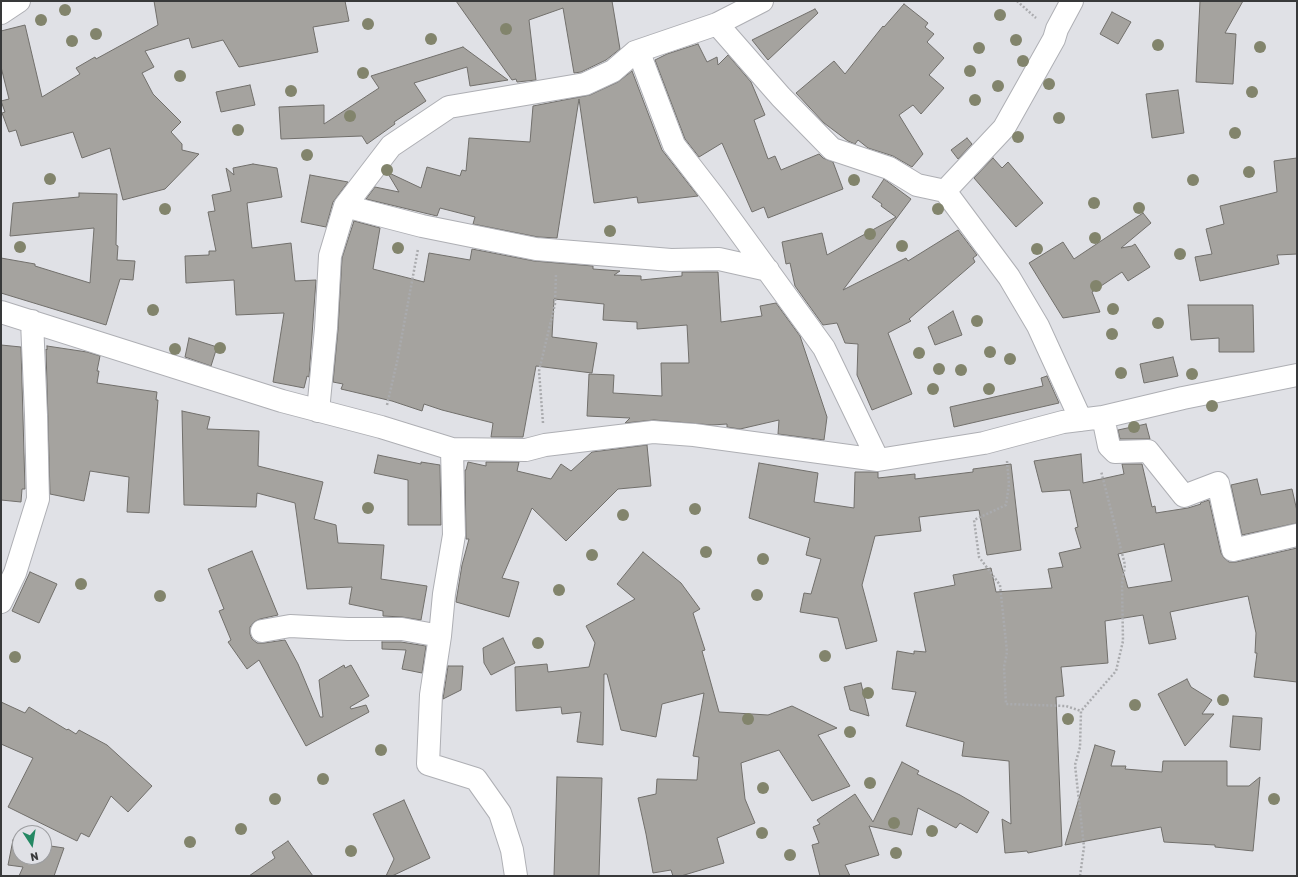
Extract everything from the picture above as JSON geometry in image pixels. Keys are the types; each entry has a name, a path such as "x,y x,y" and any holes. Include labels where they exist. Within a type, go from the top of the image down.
{"street":[{"path":"1,13 19,1"},
{"path":"318,411 326,328 330,256 345,206 391,146 449,107 585,84 613,71 635,52 716,24 762,1"},
{"path":"945,191 1004,128 1054,39 1057,29 1072,1"},
{"path":"716,24 781,97 832,149 889,168 917,185 945,191 1009,277 1038,326 1081,420"},
{"path":"635,52 641,58 674,145 768,270 824,348 878,460"},
{"path":"345,206 422,226 536,249 671,260 719,259 768,270"},
{"path":"1,312 282,401 381,426 452,449 526,450 545,446 654,432 694,435 878,460 984,443 1063,422 1103,417 1182,398 1297,375"},
{"path":"1,602 16,573 38,499 32,321"},
{"path":"1103,417 1110,446 1115,452 1148,451 1184,496 1218,483 1233,550 1297,535"},
{"path":"452,449 454,535 444,594 440,636 431,695 428,764 476,779 500,813 512,850 516,876"},
{"path":"262,631 290,626 348,630 402,628 440,636"}],"path":[{"path":"381,426 397,362 422,226"},
{"path":"545,446 539,371 555,304 557,251"},
{"path":"1005,438 1008,484 1006,505 974,520 979,557 1000,585 1007,652 1004,667 1006,704 1066,706 1081,710"},
{"path":"1080,876 1084,847 1075,764 1080,747 1081,710 1116,671 1123,641 1122,584 1125,565 1101,470"}],"building":[{"path":"154,1 345,1 349,21 313,27 318,52 239,67 223,40 192,48 189,38 145,51 154,67 142,73 153,94 181,122 171,132 182,144 182,150 199,154 165,189 123,200 110,148 82,158 73,132 21,146 16,130 9,132 2,113 5,112 1,101 9,99 1,67 1,31 25,25 42,97 80,74 76,68 95,57 96,59 158,25"},
{"path":"456,1 612,1 620,49 606,60 581,72 574,73 563,8 529,20 536,80 517,82 516,79 512,80"},
{"path":"1200,1 1243,1 1225,33 1236,34 1233,84 1196,82"},
{"path":"904,4 928,23 925,27 934,34 927,42 944,58 929,75 944,88 921,114 913,105 899,115 923,154 912,167 893,156 868,148 858,140 855,144 848,141 824,123 796,93 834,61 845,74 883,26 884,27"},
{"path":"815,9 818,13 768,60 752,40"},
{"path":"1112,12 1131,22 1118,44 1100,34"},
{"path":"698,44 707,62 717,57 718,65 728,55 751,82 765,115 754,120 768,159 775,156 781,170 819,154 823,158 833,162 843,189 768,218 764,207 752,212 722,143 699,157 685,139 655,60 667,54"},
{"path":"463,47 508,80 470,86 467,67 414,83 426,101 394,122 395,124 367,144 362,136 281,139 279,107 324,105 324,124 379,88 371,76"},
{"path":"632,71 662,150 698,196 638,203 637,197 594,203 579,99 557,238 538,237 473,224 475,217 440,208 437,216 366,199 375,187 399,192 387,172 421,188 427,167 460,176 462,170 466,171 469,138 530,142 533,106 590,95 618,82"},
{"path":"250,85 255,105 221,112 216,92"},
{"path":"1178,90 1184,133 1152,138 1146,94"},
{"path":"967,138 972,144 958,159 951,150"},
{"path":"993,158 1002,168 1008,162 1043,203 1016,227 974,178"},
{"path":"1297,158 1297,254 1277,255 1279,264 1200,281 1195,257 1212,254 1206,229 1224,224 1220,206 1277,192 1274,161"},
{"path":"253,164 277,168 282,197 247,203 252,248 291,243 295,281 316,280 309,377 307,376 304,388 273,382 284,313 236,315 234,280 186,283 185,256 209,255 209,251 216,251 208,212 215,211 212,195 231,191 226,168 234,175 233,168"},
{"path":"310,175 348,182 333,202 326,227 301,222"},
{"path":"884,179 911,199 843,290 906,258 908,261 958,230 977,255 973,258 975,262 909,319 911,321 888,333 912,394 872,410 857,375 858,344 845,343 837,323 823,325 795,286 790,263 786,264 782,242 822,233 827,255 896,217 872,197"},
{"path":"79,193 117,194 117,260 135,261 133,280 120,279 106,325 1,293 1,258 35,264 35,266 90,283 94,228 10,236 13,203 79,197"},
{"path":"1143,213 1151,223 1121,248 1135,244 1150,267 1128,281 1122,272 1092,292 1100,312 1063,318 1029,263 1063,242 1074,259"},
{"path":"354,221 380,228 373,269 424,282 429,253 470,260 472,249 534,261 593,266 593,269 620,271 614,275 641,276 641,280 682,276 682,272 718,272 721,322 762,316 760,306 776,303 800,336 827,417 824,440 778,434 779,420 740,429 727,427 727,424 712,425 654,420 625,423 630,418 587,416 589,374 614,375 613,393 662,396 661,363 689,363 687,325 637,329 637,322 603,320 604,304 554,299 552,337 597,343 592,373 536,366 523,437 491,437 493,423 424,404 422,411 392,401 341,389 343,384 333,382 342,258"},
{"path":"1188,305 1253,305 1254,352 1219,352 1219,338 1191,340"},
{"path":"953,311 962,335 935,345 928,327"},
{"path":"189,338 217,347 211,366 185,357"},
{"path":"1,345 21,347 25,489 22,489 21,502 1,500"},
{"path":"47,346 87,352 100,356 97,371 99,371 97,383 157,392 156,400 158,400 149,513 127,512 129,477 90,471 84,501 50,494"},
{"path":"1173,357 1178,376 1144,383 1140,364"},
{"path":"1047,376 1059,403 954,427 950,407 1043,386 1041,378"},
{"path":"182,411 210,417 207,429 259,431 258,466 323,482 314,519 336,525 338,543 384,545 381,579 427,586 421,620 383,616 383,611 349,604 352,587 307,589 295,503 257,493 256,507 184,505"},
{"path":"1146,424 1150,439 1120,439 1118,430"},
{"path":"647,445 651,486 618,489 566,541 532,508 502,578 519,582 509,617 456,602 462,565 469,539 466,539 465,470 468,462 486,466 486,462 519,462 517,471 551,479 561,464 571,471 592,452"},
{"path":"1081,454 1083,483 1124,474 1122,464 1142,464 1152,507 1155,506 1156,513 1188,508 1209,500 1221,553 1229,562 1236,562 1297,548 1297,682 1254,677 1257,653 1255,653 1256,633 1248,596 1170,612 1176,639 1149,644 1143,615 1105,621 1108,663 1061,667 1064,696 1056,697 1062,846 1028,853 1027,851 1005,853 1002,819 1011,824 1009,761 962,756 964,742 906,726 916,692 892,689 897,651 914,654 914,651 926,652 914,593 955,585 953,575 991,568 996,592 1052,588 1048,569 1063,567 1059,553 1081,548 1075,528 1078,527 1070,490 1042,492 1034,461","holes":["1164,544 1172,581 1128,588 1118,554"]},
{"path":"378,455 421,464 421,462 440,465 441,525 408,525 408,480 374,473"},
{"path":"759,463 818,473 814,502 854,508 855,472 878,472 878,478 915,474 915,479 973,472 973,469 1011,464 1021,550 987,555 979,510 919,517 921,531 875,536 862,585 877,641 846,649 838,618 800,612 804,593 811,594 821,559 806,555 810,538 749,518"},
{"path":"1257,479 1261,495 1292,489 1297,511 1297,523 1242,535 1231,485"},
{"path":"252,551 278,615 254,622 250,627 252,639 257,643 285,640 298,664 320,717 323,717 319,680 344,665 345,668 351,665 369,696 350,707 351,709 366,705 369,712 306,746 259,660 247,669 228,642 231,640 219,611 224,609 208,569"},
{"path":"643,552 681,583 700,609 693,613 705,650 702,651 719,712 768,715 792,706 837,728 818,735 850,786 812,801 779,750 741,763 745,799 755,823 717,838 724,863 681,876 673,876 671,870 653,873 638,798 656,794 657,779 697,780 699,757 693,756 704,693 662,704 656,737 621,730 607,674 604,674 603,745 577,742 581,712 562,714 561,707 516,711 515,667 547,664 548,672 589,667 595,643 586,626 635,599 617,584"},
{"path":"30,572 57,584 39,623 12,611"},
{"path":"503,638 515,663 491,675 484,663 483,648"},
{"path":"382,642 401,642 426,646 422,673 402,669 406,650 382,649"},
{"path":"448,666 463,666 461,690 443,699"},
{"path":"1187,679 1191,687 1212,700 1202,714 1214,714 1185,746 1158,694"},
{"path":"861,683 869,716 850,710 844,687"},
{"path":"1,702 25,713 29,707 67,730 68,729 76,734 79,730 107,745 152,786 128,812 111,796 89,837 81,833 77,841 52,829 52,825 45,825 8,807 33,758 1,744"},
{"path":"1233,716 1262,718 1260,750 1230,747"},
{"path":"1095,745 1115,751 1111,766 1126,766 1125,769 1162,772 1163,761 1227,761 1227,786 1249,786 1260,777 1253,851 1215,847 1215,845 1164,842 1161,827 1065,845"},
{"path":"902,762 919,771 917,774 960,795 989,812 977,833 960,823 956,828 918,808 912,835 869,826 879,855 845,865 850,876 820,876 812,845 819,843 813,827 820,824 817,820 855,794 873,822"},
{"path":"557,777 602,778 599,876 554,876"},
{"path":"404,800 430,858 392,876 386,876 394,859 373,814"},
{"path":"288,841 313,876 249,876 275,858 272,852"},
{"path":"12,845 12,865 52,865 52,846 64,848 54,876 19,876 23,867 8,865"}]}
